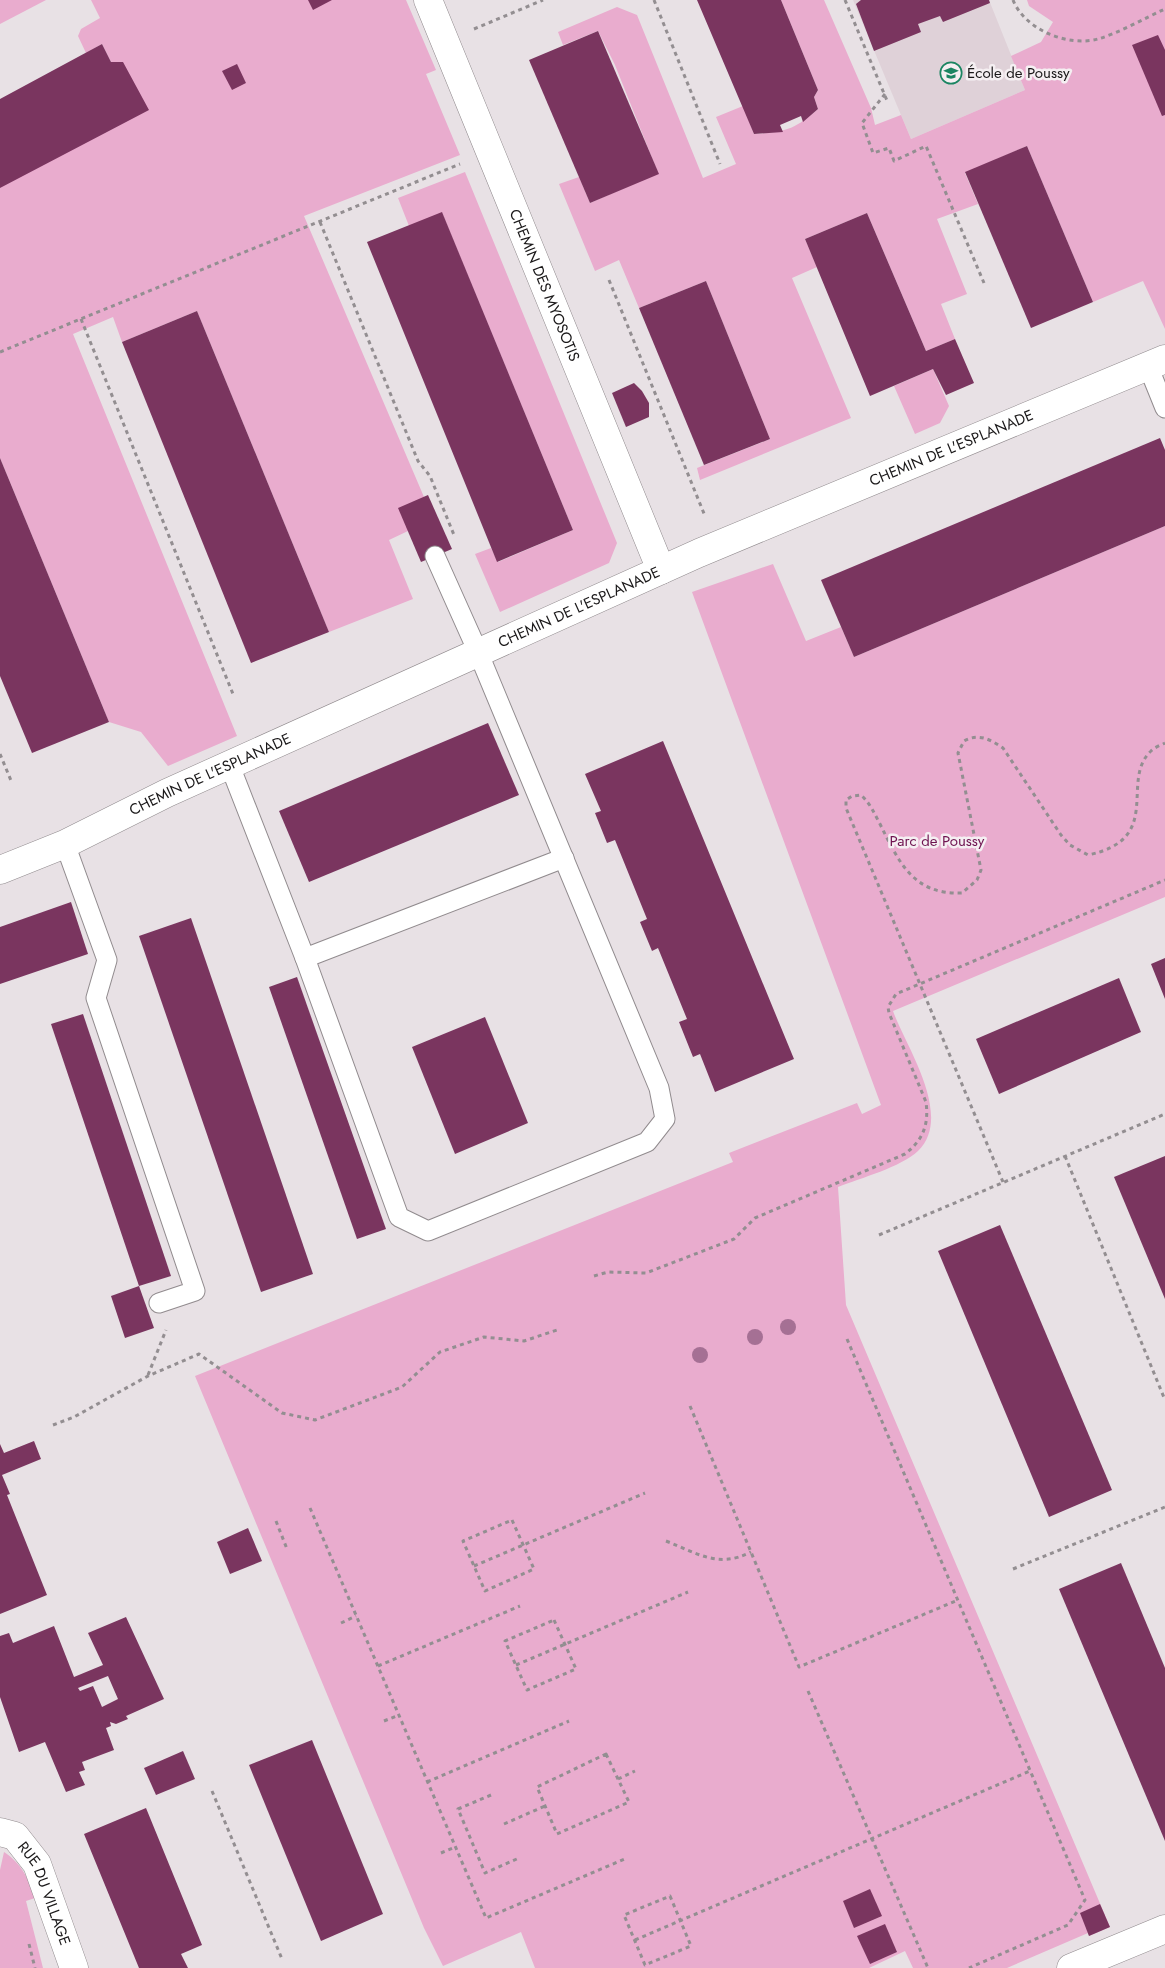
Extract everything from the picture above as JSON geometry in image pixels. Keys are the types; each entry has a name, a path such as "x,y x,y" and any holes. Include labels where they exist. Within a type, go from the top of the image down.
{"street":[{"name":"CHEMIN DES MYOSOTIS","path":"428,0 660,570"},
{"name":"CHEMIN DE L'ESPLANADE","path":"0,870 65,844 167,793 660,570 1156,363"},
{"name":"RUE DU VILLAGE","path":"0,1832 15,1836 37,1864 74,1968"},
{"path":"1070,1968 1165,1929"}],"lane":[{"path":"1156,363 1165,408"},
{"path":"230,766 305,958 399,1217 428,1231 647,1142 665,1119 659,1088 478,652 435,556"},
{"path":"65,844 107,960 96,998 195,1291 159,1303"},
{"path":"305,958 564,858"}],"path":[{"path":"468,32 543,0"},
{"path":"654,0 720,164"},
{"path":"845,0 888,103"},
{"path":"1014,0 1027,21 1035,26 1062,37 1080,40 1098,39 1165,9"},
{"path":"885,94 862,123 872,153 888,148 894,161 926,146 984,283"},
{"path":"0,352 461,164"},
{"path":"320,221 418,461 430,476 455,538"},
{"path":"609,280 707,522"},
{"path":"81,319 233,694"},
{"path":"1003,1182 846,808 846,800 852,796 861,795 868,801 892,847 912,878 922,886 936,891 962,893 974,884 981,870 958,752 964,741 977,736 994,742 1002,748 1070,845 1088,856 1120,847"},
{"path":"1144,779 1146,758 1151,751 1165,743"},
{"path":"0,754 12,782"},
{"path":"594,1276 608,1272 646,1273 734,1239 755,1218 905,1154 915,1146 926,1126 926,1102 888,1006 896,994 919,982 1165,880"},
{"path":"879,1235 1165,1114"},
{"path":"1065,1156 1165,1400"},
{"path":"148,1376 166,1330 159,1303"},
{"path":"53,1425 74,1417 148,1376 199,1354 282,1414 315,1420 402,1387 440,1352 484,1337 524,1341 560,1329"},
{"path":"847,1339 1085,1900 1068,1925 969,1968"},
{"path":"690,1406 799,1667 958,1600"},
{"path":"474,1566 645,1493"},
{"path":"1013,1569 1165,1507"},
{"path":"310,1508 486,1918 628,1858"},
{"path":"512,1520 534,1569 485,1591 474,1566 463,1541 512,1520"},
{"path":"276,1521 287,1549"},
{"path":"666,1541 707,1558 725,1561 738,1559 751,1552"},
{"path":"516,1665 688,1592"},
{"path":"377,1666 520,1606"},
{"path":"340,1622 356,1616"},
{"path":"554,1620 576,1669 527,1690 516,1665 505,1641 554,1620"},
{"path":"808,1691 928,1968"},
{"path":"384,1721 399,1715"},
{"path":"427,1782 569,1722"},
{"path":"606,1754 618,1778 629,1802 557,1834 536,1787 606,1754"},
{"path":"618,1778 635,1771"},
{"path":"635,1940 1030,1771"},
{"path":"212,1791 282,1959"},
{"path":"491,1795 458,1808 485,1873 519,1858"},
{"path":"504,1824 545,1806"},
{"path":"441,1853 456,1847"},
{"path":"670,1896 691,1946 645,1965 635,1940 624,1915 670,1896"}],"shaded area":[{"name":"École de Poussy","path":"853,0 989,0 1025,90 911,139"}],"green space":[{"path":"0,0 46,0 0,24"},
{"path":"91,0 406,0 436,70 426,74 460,155 304,216 424,497 408,531 389,540 413,599 329,632 197,311 122,342 113,317 73,334 237,736 168,766 141,732 109,722 0,458 0,188 123,62 111,62 102,44 86,53 78,36 81,29 100,18"},
{"path":"781,0 824,0 871,108 875,125 901,115 911,139 1025,90 1011,56 1041,42 1053,22 1029,6 1027,0 1165,0 1165,329 1143,281 1093,302 1027,146 965,173 978,204 937,219 967,294 941,304 955,339 926,351 867,213 805,239 817,267 792,278 851,418 700,480 697,468 770,439 706,281 639,308 619,260 595,271 559,184 579,177 590,203 658,173 615,65 598,31 563,45 558,32 617,7 637,15 703,178 736,164 716,117 743,106 754,134 789,129 818,109 814,97 818,90"},
{"path":"465,172 617,543 609,563 500,612 475,554 491,548 498,562 573,530 442,213 409,226 398,198"},
{"path":"933,369 949,406 940,423 915,434 894,386"},
{"name":"Parc de Poussy","path":"1165,526 1165,897 893,1011 924,1081 931,1119 928,1136 918,1151 911,1157 880,1172 838,1187 846,1305 1110,1927 1089,1936 1088,1933 1007,1968 913,1968 905,1951 869,1968 535,1968 521,1932 443,1966 424,1928 195,1376 733,1162 729,1153 857,1103 862,1114 881,1105 692,592 773,564 806,641 841,627 854,657"},
{"path":"4,1852 24,1872 35,1898 26,1901 43,1968 0,1968 0,1870"}],"building":[{"path":"308,0 332,0 313,10"},
{"path":"697,0 781,0 818,90 814,97 818,109 803,122 801,116 780,125 783,132 754,134"},
{"path":"861,0 989,0 990,3 943,22 940,16 918,24 921,32 874,51 856,4"},
{"path":"598,31 659,174 590,203 529,60"},
{"path":"1158,35 1165,50 1165,115 1162,116 1132,45"},
{"path":"102,44 111,62 123,62 149,110 0,188 0,99"},
{"path":"237,64 246,83 232,90 222,71"},
{"path":"1027,146 1093,302 1031,328 965,172"},
{"path":"442,212 573,530 497,562 367,242"},
{"path":"867,213 926,351 955,339 974,383 946,395 933,369 870,396 805,239"},
{"path":"706,281 770,439 704,465 639,308"},
{"path":"197,311 329,632 251,663 122,342"},
{"path":"634,383 642,391 649,403 649,417 626,427 612,393"},
{"path":"1160,438 1165,450 1165,526 854,657 821,580"},
{"path":"0,458 109,722 32,753 0,676"},
{"path":"428,495 452,549 421,562 398,508"},
{"path":"488,723 519,795 309,882 279,811"},
{"path":"663,741 794,1059 715,1092 700,1054 693,1057 679,1022 687,1019 658,948 652,951 640,922 647,919 615,840 607,843 595,813 601,811 585,774"},
{"path":"71,902 88,954 0,984 0,927"},
{"path":"191,918 313,1274 261,1292 139,936"},
{"path":"1165,958 1165,999 1151,964"},
{"path":"297,977 386,1229 357,1239 269,987"},
{"path":"1119,978 1141,1032 999,1094 976,1039"},
{"path":"83,1014 171,1276 139,1286 51,1024"},
{"path":"485,1017 528,1123 455,1154 412,1047"},
{"path":"1165,1156 1165,1299 1114,1177"},
{"path":"1000,1225 1112,1490 1049,1517 938,1251"},
{"path":"139,1286 154,1328 125,1338 111,1296"},
{"path":"34,1441 41,1459 2,1475 10,1494 7,1495 47,1595 0,1614 0,1444 4,1453"},
{"path":"248,1528 262,1561 230,1574 217,1542"},
{"path":"1121,1563 1165,1668 1165,1841 1059,1589"},
{"path":"126,1617 164,1699 126,1716 128,1719 116,1724 110,1722 111,1726 106,1728 114,1750 82,1762 85,1770 79,1772 85,1785 66,1792 45,1742 19,1752 0,1697 0,1636 9,1633 13,1643 54,1626 74,1677 103,1665 88,1633","holes":["108,1676 118,1699 102,1707 93,1686 80,1691 78,1688"]},
{"path":"312,1740 383,1914 321,1941 249,1765"},
{"path":"183,1751 195,1779 156,1795 144,1768"},
{"path":"146,1808 202,1945 181,1954 188,1968 139,1968 84,1834"},
{"path":"870,1889 882,1916 854,1928 843,1901"},
{"path":"1100,1904 1110,1927 1089,1936 1080,1913"},
{"path":"885,1924 897,1952 870,1964 857,1936"}],"place":[{"name":"École de Poussy","path":"951,73"}]}
